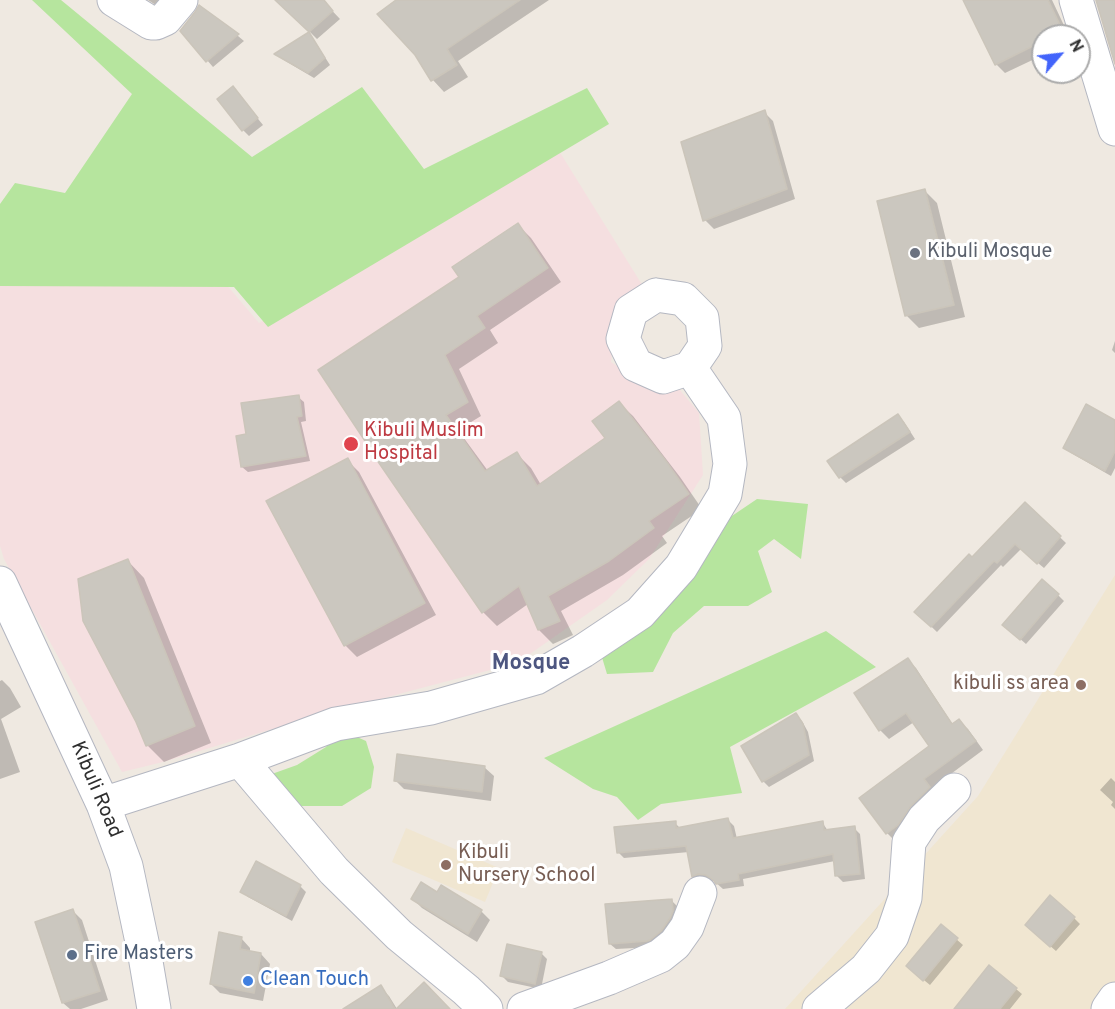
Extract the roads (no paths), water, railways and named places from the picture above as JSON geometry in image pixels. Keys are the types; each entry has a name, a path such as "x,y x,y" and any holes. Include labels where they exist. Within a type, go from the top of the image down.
{"street":[{"path":"114,0 151,23 165,19 181,0"},
{"path":"1076,0 1115,129"},
{"path":"656,295 683,299 702,318 705,346 690,368 663,377 636,365 623,339 631,311 656,295"},
{"path":"103,804 240,760 336,724 431,708 536,678 583,651 640,613 681,567 725,494 730,464 724,418 690,368"},
{"name":"Kibuli Road","path":"0,583 103,804 126,866 146,956 154,1009"},
{"path":"240,760 334,871 399,935 486,1009"},
{"path":"819,1009 866,969 892,936 905,898 909,842 924,819 954,790"},
{"path":"541,1007 660,956 675,944 687,927 700,893"},
{"path":"1108,1009 1115,999"}],"place":[{"name":"Kibuli Mosque","path":"915,253"},
{"name":"Kibuli Muslim Hospital","path":"351,444"},
{"name":"kibuli ss area","path":"1081,685"},
{"name":"Kibuli Nursery School","path":"446,865"},
{"name":"Fire Masters","path":"72,955"},
{"name":"Clean Touch","path":"248,981"}],"district":[{"name":"Mosque","path":"531,665"}]}
